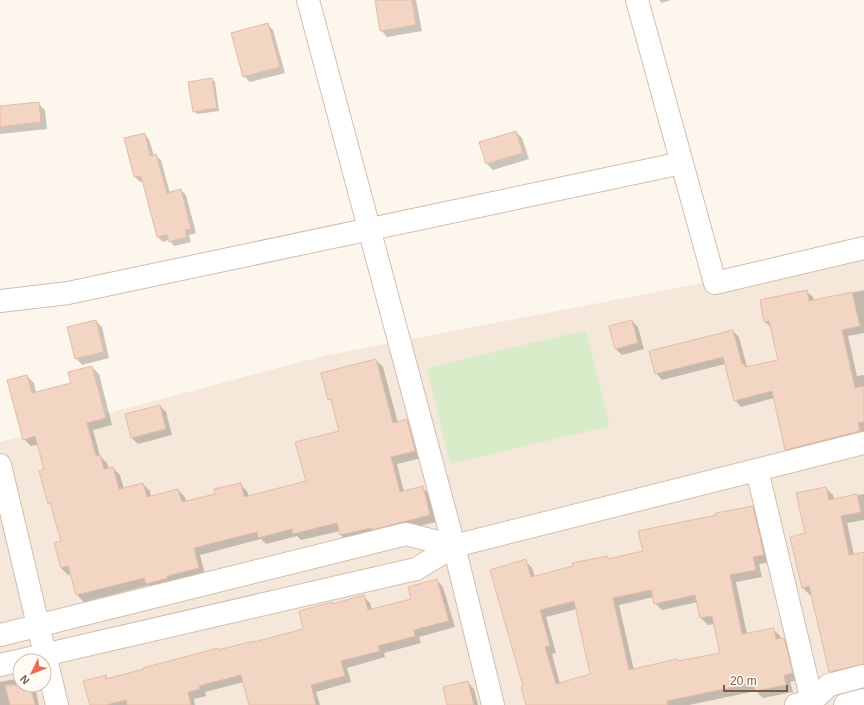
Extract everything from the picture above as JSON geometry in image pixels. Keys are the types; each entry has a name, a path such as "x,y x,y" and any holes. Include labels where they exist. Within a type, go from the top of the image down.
{"street":[{"path":"308,0 454,546 493,705"},
{"path":"637,0 715,283 864,248"},
{"path":"0,301 68,293 682,163"},
{"path":"52,654 416,569 454,546 864,443"},
{"path":"0,464 46,653"},
{"path":"757,470 812,704"},
{"path":"0,635 406,534 454,546"},
{"path":"0,665 12,662"},
{"path":"812,704 829,685 864,676"},
{"path":"52,682 57,705"},
{"path":"845,705 864,700"}],"shaded area":[{"path":"864,252 864,705 0,705 0,442 323,356"}],"green space":[{"path":"586,330 610,426 450,464 427,368"}],"building":[{"path":"375,0 412,0 416,25 380,31"},
{"path":"268,23 280,67 243,77 231,33"},
{"path":"212,78 217,108 193,112 188,82"},
{"path":"39,102 41,122 0,127 0,106"},
{"path":"516,131 523,153 486,164 479,142"},
{"path":"145,133 150,156 156,154 167,193 181,189 191,229 185,230 187,237 169,242 167,235 157,237 141,176 134,177 124,138"},
{"path":"807,290 809,301 852,292 860,326 842,330 855,388 864,386 864,422 858,423 860,431 785,450 772,391 734,401 723,357 655,374 649,351 733,330 742,364 744,363 745,367 778,360 769,321 764,322 760,300"},
{"path":"96,320 104,352 75,359 67,327"},
{"path":"632,320 638,343 615,349 609,326"},
{"path":"376,359 393,423 407,419 415,451 391,457 400,492 423,486 430,515 372,530 371,528 340,535 337,523 293,534 292,529 258,538 257,532 194,548 199,568 167,576 168,578 146,584 144,578 76,595 68,566 61,568 54,543 61,541 50,503 48,504 39,471 44,469 35,436 23,440 7,380 27,375 32,393 71,383 68,372 92,366 106,418 87,423 96,456 100,455 104,469 113,467 119,489 143,483 147,497 178,489 182,502 215,494 214,489 241,483 244,497 306,481 295,442 339,431 331,399 328,400 321,373"},
{"path":"160,405 166,429 131,438 125,414"},
{"path":"826,487 829,500 857,494 861,512 841,516 849,555 864,552 864,664 829,672 809,586 802,588 790,537 805,533 796,493"},
{"path":"753,506 764,555 753,557 756,570 730,575 742,634 774,628 776,639 784,638 793,673 784,675 786,685 755,691 753,683 667,701 668,705 526,705 521,687 523,686 490,570 526,559 531,577 573,566 572,563 607,556 608,559 643,551 638,531 716,515 716,513","holes":["651,590 654,604 695,595 700,618 712,616 720,653 678,661 677,659 629,670 613,598","574,601 590,674 556,684 545,647 550,646 540,610"]},
{"path":"437,579 449,621 414,630 415,636 378,646 380,651 341,661 345,676 311,685 316,705 249,705 241,675 199,686 200,689 188,692 191,705 127,705 126,700 106,705 90,705 83,681 106,675 106,679 218,648 218,650 303,629 299,611 332,602 332,604 364,595 368,610 411,599 408,587"},
{"path":"468,681 474,705 447,705 443,687"},
{"path":"5,685 12,685 12,693 32,693 35,705 10,705"}]}
